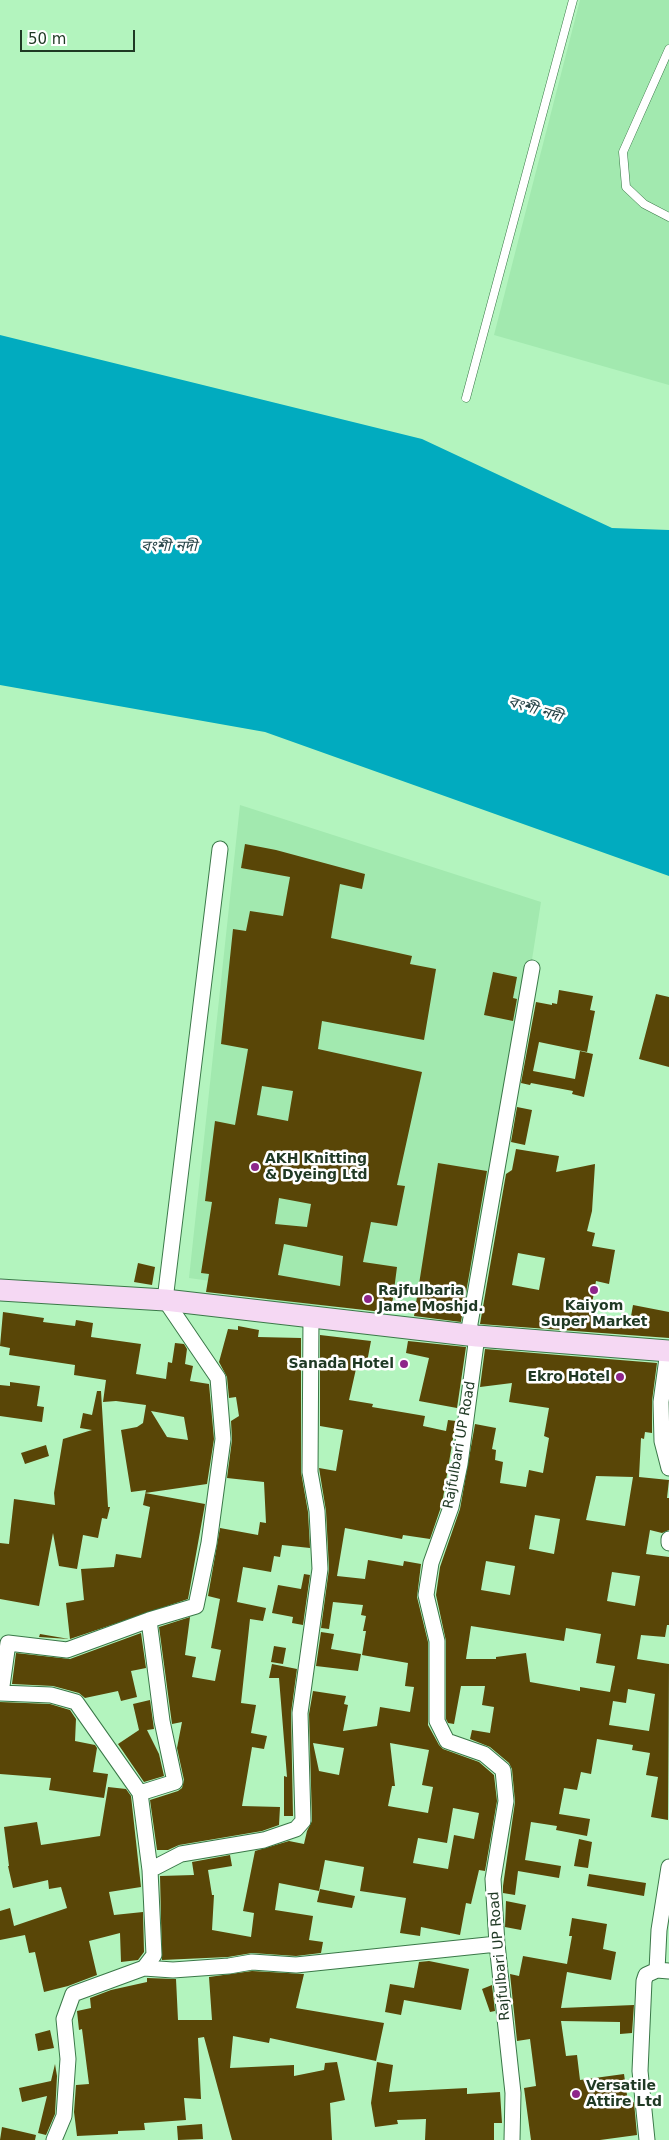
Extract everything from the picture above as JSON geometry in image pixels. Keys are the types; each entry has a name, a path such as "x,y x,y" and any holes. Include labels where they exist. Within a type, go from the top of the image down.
{"street":[{"path":"144,1968 154,1955 150,1870 140,1793 76,1702 50,1695 1,1693 8,1643 67,1650 149,1620 196,1606 209,1542 223,1439 218,1378 165,1300 220,849"},
{"name":"Rajfulbari UP Road","path":"512,2140 512,2084 497,1944 493,1878 506,1801 502,1770 484,1754 447,1741 436,1721 437,1641 426,1595 431,1563 451,1507 458,1473 473,1336 532,968"},
{"path":"0,1290 165,1300 473,1336 668,1351 661,1402 662,1441 669,1468"},
{"path":"150,1870 181,1854 264,1840 296,1830 303,1821 300,1713 320,1569 317,1510 310,1472 311,1317"},
{"path":"140,1793 175,1782 162,1721 149,1620"},
{"path":"647,2140 640,2071 644,1981 646,1975 663,1971 659,1930 669,1867"},
{"path":"54,2140 64,2116 68,2059 64,2019 73,1994 144,1968 173,1970 228,1966 252,1962 296,1965 497,1944"}],"lane":[{"path":"466,398 573,0"},
{"path":"669,49 624,152 626,187 644,204 669,218"}],"shaded area":[{"path":"580,0 669,0 669,385 494,335"},
{"path":"240,805 541,902 476,1317 267,1302 268,1289 189,1278"}],"water":[{"name":"বংশী নদী","path":"0,335 422,439 612,528 669,530 669,876 265,732 0,685"}],"building":[{"path":"245,844 276,850 365,874 362,889 340,884 331,938 412,956 410,964 436,969 424,1040 322,1021 318,1049 422,1072 397,1185 405,1186 397,1226 371,1222 363,1262 397,1267 391,1313 206,1292 209,1274 201,1273 212,1202 205,1201 215,1121 235,1125 248,1049 221,1044 233,929 246,931 250,911 283,916 290,877 241,868","holes":["262,1086 293,1091 288,1121 257,1115","279,1198 311,1204 307,1227 275,1224","284,1244 343,1256 340,1286 278,1275"]},
{"path":"493,972 517,977 513,998 517,999 513,1021 484,1015"},
{"path":"559,990 593,996 590,1010 595,1011 587,1052 539,1042 533,1071 575,1079 580,1051 593,1054 584,1097 572,1094 573,1091 531,1083 530,1085 521,1083 536,1002 557,1004"},
{"path":"656,994 669,997 669,1067 639,1059"},
{"path":"517,1107 532,1110 525,1145 511,1142"},
{"path":"516,1149 559,1156 556,1172 595,1164 592,1211 587,1231 595,1233 592,1246 615,1250 609,1284 596,1281 590,1315 630,1322 633,1305 669,1312 669,1338 480,1324 506,1174 512,1170","holes":["518,1253 545,1258 539,1290 512,1285"]},
{"path":"438,1163 487,1171 461,1322 414,1316"},
{"path":"138,1263 155,1267 152,1285 134,1282"},
{"path":"3,1312 44,1318 43,1322 75,1326 76,1320 93,1323 91,1337 141,1344 136,1374 166,1379 168,1362 172,1363 175,1343 184,1344 187,1349 185,1364 193,1366 190,1381 209,1384 214,1439 207,1484 145,1493 146,1490 131,1492 121,1430 137,1427 143,1423 146,1405 116,1401 103,1402 106,1380 74,1375 75,1365 9,1355 10,1348 0,1346","holes":["151,1411 184,1417 188,1440 167,1437"]},
{"path":"238,1326 259,1330 258,1337 301,1338 301,1472 308,1512 310,1548 282,1545 280,1557 274,1556 271,1572 243,1567 237,1602 266,1608 263,1621 250,1619 241,1703 256,1705 251,1733 267,1736 264,1749 252,1747 242,1806 280,1807 279,1825 262,1831 179,1845 168,1850 157,1850 150,1800 178,1791 182,1788 184,1780 177,1748 182,1722 172,1724 159,1627 190,1617 185,1655 196,1657 192,1677 215,1681 221,1650 211,1648 220,1599 208,1596 220,1528 258,1535 260,1522 266,1523 264,1482 227,1478 232,1440 231,1421 239,1416 236,1397 229,1398 227,1377 219,1362 228,1329 238,1330"},
{"path":"320,1335 371,1341 367,1362 358,1360 349,1400 373,1404 372,1407 425,1416 423,1426 446,1431 448,1420 456,1421 442,1504 430,1539 403,1535 402,1539 345,1528 337,1576 365,1579 368,1560 403,1566 404,1561 421,1564 417,1597 428,1642 428,1725 443,1749 479,1762 494,1775 497,1801 485,1871 479,1870 471,1904 466,1903 460,1935 421,1927 420,1936 400,1933 406,1898 360,1891 364,1867 325,1860 319,1891 279,1883 275,1910 313,1916 309,1940 323,1942 321,1953 296,1956 252,1953 228,1957 162,1960 160,1876 194,1875 192,1862 230,1855 232,1866 208,1870 212,1895 214,1895 212,1930 251,1937 254,1913 243,1911 255,1851 289,1841 304,1844 312,1821 309,1714 313,1691 346,1696 344,1704 348,1705 343,1731 377,1726 380,1707 410,1712 414,1687 405,1686 408,1663 362,1655 366,1631 363,1631 366,1616 361,1615 363,1605 333,1602 329,1629 321,1628 329,1569 326,1511 319,1468 336,1471 343,1430 320,1426","holes":["313,1743 344,1748 339,1775 319,1771","390,1743 429,1750 422,1785 433,1787 428,1813 388,1806 392,1786 395,1786","453,1808 479,1813 474,1839 454,1835 448,1869 413,1863 418,1838 447,1843"]},
{"path":"408,1341 466,1347 457,1408 419,1401 429,1358 406,1353"},
{"path":"485,1349 657,1363 652,1401 652,1433 645,1432 644,1439 641,1438 639,1477 669,1480 667,1498 669,1498 669,1530 662,1533 650,1530 646,1554 669,1557 669,1625 667,1625 665,1637 641,1635 637,1659 669,1664 668,1820 651,1817 658,1777 646,1775 650,1753 632,1750 633,1745 597,1739 591,1774 581,1772 577,1790 564,1788 559,1814 590,1819 587,1836 556,1830 557,1826 531,1822 525,1860 561,1866 559,1878 518,1871 515,1895 503,1893 515,1802 512,1769 509,1763 490,1747 470,1739 472,1730 490,1733 494,1707 482,1705 485,1686 461,1686 454,1724 448,1723 446,1719 446,1641 436,1595 440,1567 460,1509 475,1424 496,1428 492,1449 496,1450 495,1460 503,1462 500,1483 526,1487 529,1470 543,1473 549,1438 544,1436 549,1408 509,1402 512,1383 480,1387","holes":["596,1476 633,1477 625,1526 586,1520","535,1515 560,1519 554,1554 529,1549","486,1561 515,1566 510,1595 481,1590","612,1572 640,1576 635,1606 607,1601","471,1626 564,1641 566,1628 601,1634 596,1663 615,1666 610,1692 580,1687 580,1691 530,1682 526,1653 496,1657 496,1659 466,1659","628,1689 655,1694 649,1731 609,1725 613,1701 626,1703"]},
{"path":"10,1382 40,1386 37,1406 44,1407 42,1422 0,1416 0,1385 10,1386"},
{"path":"97,1391 101,1391 108,1507 110,1507 107,1519 102,1518 98,1538 83,1535 77,1569 59,1566 53,1533 39,1606 0,1599 0,1543 9,1544 14,1499 55,1505 54,1493 63,1439 92,1430 80,1428 83,1413 92,1415"},
{"path":"46,1445 49,1456 25,1464 21,1453"},
{"path":"145,1493 205,1504 188,1599 70,1639 66,1603 84,1600 81,1569 114,1567 116,1554 141,1558 150,1507 143,1505"},
{"path":"304,1574 310,1575 303,1625 292,1623 293,1617 272,1613 278,1585 301,1589"},
{"path":"321,1632 334,1634 331,1649 361,1654 358,1671 316,1666"},
{"path":"141,1633 146,1668 131,1671 137,1697 121,1701 118,1691 85,1698 79,1693 53,1686 12,1684 16,1653 70,1659"},
{"path":"40,1634 69,1639 39,1637"},
{"path":"274,1646 286,1648 283,1664 271,1662"},
{"path":"272,1664 297,1669 291,1713 293,1816 284,1816 284,1776 287,1777 279,1678 269,1678"},
{"path":"150,1700 154,1729 147,1730 159,1754 164,1776 144,1782 118,1744 139,1730 133,1704"},
{"path":"0,1702 50,1704 70,1710 76,1719 75,1741 95,1745 97,1748 93,1772 108,1774 104,1798 49,1790 51,1778 0,1774"},
{"path":"108,1787 126,1789 131,1796 141,1887 109,1892 114,1915 143,1912 144,1952 138,1960 121,1962 120,1933 89,1941 97,1975 68,1986 44,1992 35,1952 29,1953 25,1935 0,1940 0,1911 10,1908 14,1926 67,1908 61,1887 49,1889 48,1880 13,1888 8,1866 4,1827 37,1822 41,1845 100,1836"},
{"path":"579,1839 592,1842 588,1868 574,1866"},
{"path":"589,1874 646,1883 644,1896 587,1886"},
{"path":"320,1889 355,1896 352,1908 317,1902"},
{"path":"506,1901 526,1905 521,1930 505,1927"},
{"path":"572,1918 607,1924 603,1949 616,1952 611,1980 567,1972 561,2008 634,2005 632,2033 620,2034 620,2022 561,2021 566,2056 577,2055 580,2080 624,2074 628,2102 634,2102 637,2135 600,2140 531,2140 524,2088 536,2086 530,2039 517,2041 510,1974 519,1976 523,1956 567,1964 572,1936 569,1936"},
{"path":"429,1961 469,1969 461,2010 404,2000 401,2015 385,2012 390,1984 414,1988 419,1962"},
{"path":"252,1971 304,1974 296,2008 384,2023 376,2061 270,2038 269,2043 233,2036 230,2068 294,2065 294,2076 324,2070 325,2063 337,2062 345,2100 330,2103 332,2140 232,2140 204,2037 198,2038 201,2099 184,2098 186,2120 144,2123 145,2130 118,2131 118,2134 77,2136 74,2112 76,2085 89,2084 82,2029 79,2030 77,2011 91,2008 90,1998 111,1990 147,1982 147,1978 176,1979 178,2020 212,2020 209,1977"},
{"path":"492,1985 495,2011 490,2012 482,1989"},
{"path":"50,2030 54,2048 38,2051 35,2034"},
{"path":"377,2062 393,2065 389,2092 467,2088 467,2094 500,2092 502,2123 494,2123 494,2140 425,2140 426,2119 397,2120 398,2124 375,2127 371,2103"},
{"path":"55,2064 57,2076 55,2114 46,2135 38,2133 47,2096 22,2102 19,2088 51,2081"},
{"path":"202,2124 203,2139 178,2140 177,2126"},
{"path":"2,2127 36,2135 35,2140 0,2140"}],"place":[{"name":"AKH Knitting & Dyeing Ltd","path":"255,1167"},
{"name":"Kaiyom Super Market","path":"594,1290"},
{"name":"Rajfulbaria Jame Moshjd.","path":"368,1299"},
{"name":"Sanada Hotel","path":"404,1364"},
{"name":"Ekro Hotel","path":"620,1377"},
{"name":"Versatile Attire Ltd","path":"576,2094"}]}
